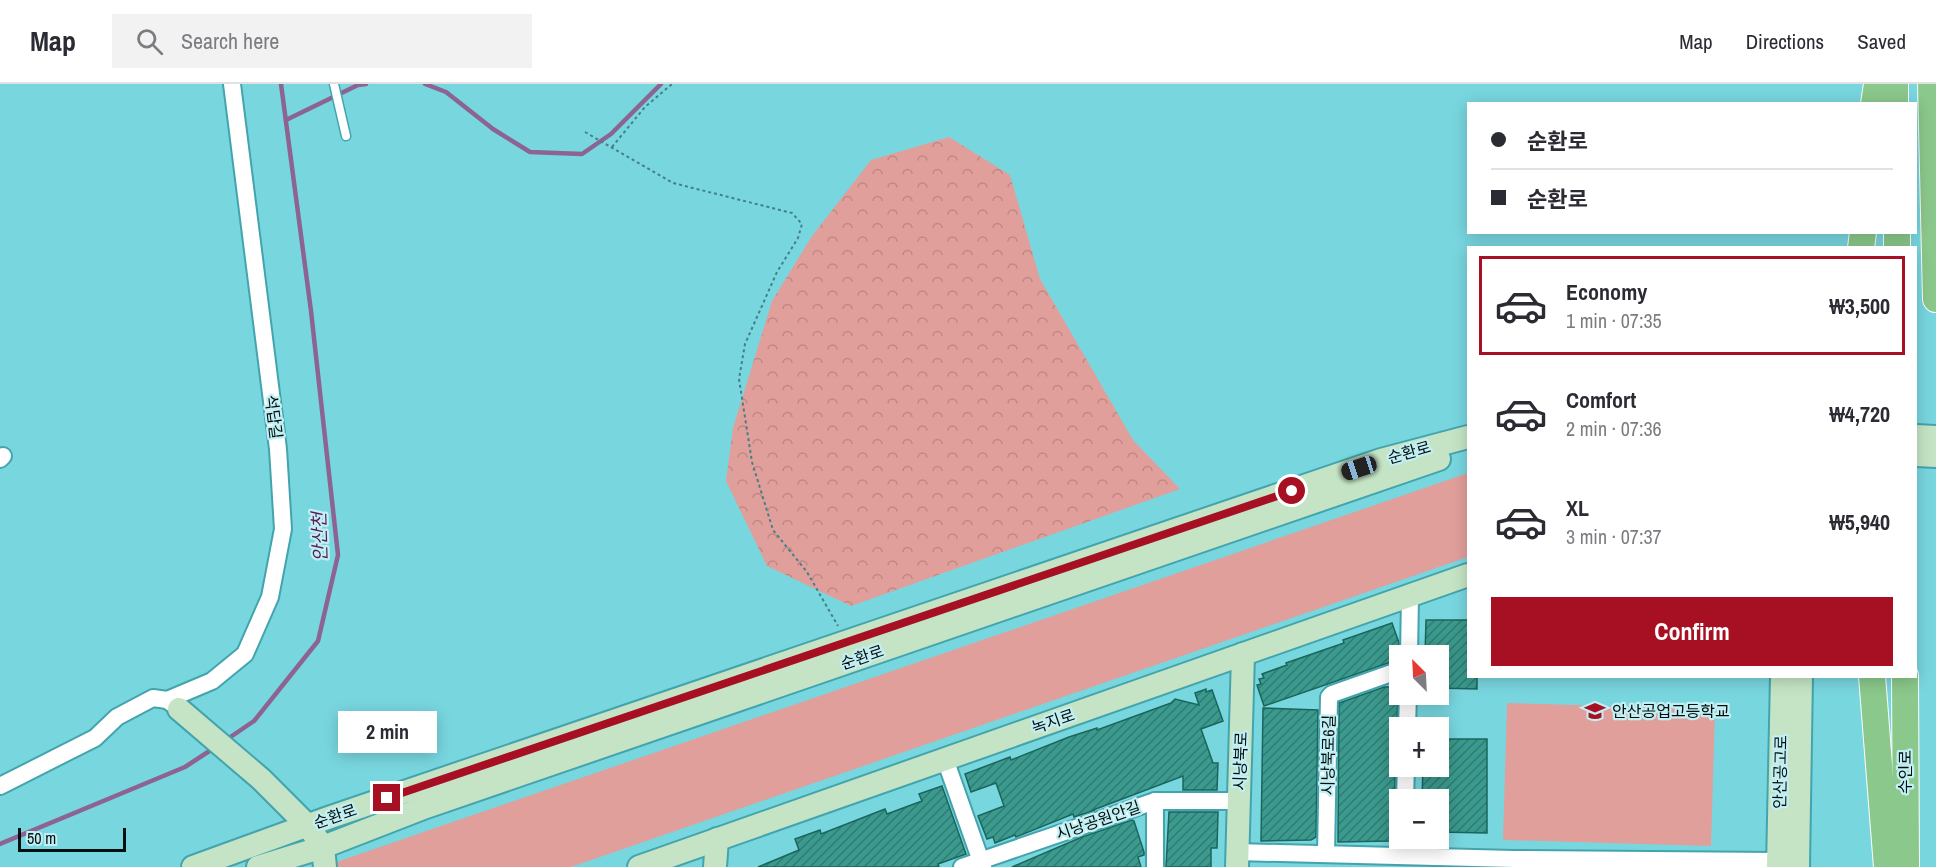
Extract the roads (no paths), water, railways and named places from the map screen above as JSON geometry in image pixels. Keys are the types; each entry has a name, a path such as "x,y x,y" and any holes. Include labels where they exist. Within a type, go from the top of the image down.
{"main road":[{"path":"1875,102 1877,84"},
{"path":"1895,84 1895,102"},
{"path":"1931,84 1936,299"},
{"path":"1872,678 1887,867"},
{"name":"수인로","path":"1905,678 1906,867"}],"street":[{"name":"석답길","path":"0,786 95,738 117,717 153,698 173,704 212,681 245,654 270,597 283,529 278,449 232,84"},
{"name":"순환로","path":"193,867 1382,460 1467,436"},
{"path":"1917,436 1936,437"},
{"name":"순환로","path":"258,867 324,857 449,799 1408,469 1467,451"},
{"path":"1917,455 1936,456"},
{"name":"녹지로","path":"639,867 704,851 945,759 1467,575"},
{"path":"1409,645 1410,595"},
{"name":"시낭북로","path":"1237,859 1243,654"},
{"name":"시낭북로6길","path":"1326,853 1329,697 1389,674"},
{"name":"안산공고로","path":"1782,678 1784,865"},
{"name":"안산공고로","path":"1784,865 1801,678"},
{"path":"173,704 261,779 308,826 324,857 336,867"},
{"path":"945,759 982,864"},
{"path":"1155,801 1155,867"},
{"name":"시낭공원안길","path":"962,867 982,864 1155,801 1239,801"},
{"path":"1404,849 1404,856"},
{"path":"704,851 715,867"},
{"path":"1237,859 1326,853 1514,863 1784,865"}],"lane":[{"path":"335,87 346,136"}],"waterway":[{"name":"안산천","path":"226,740 254,721 318,641 338,555 311,311 281,84"},
{"path":"286,120 358,85 366,84"},
{"path":"425,84 446,92 493,129 530,152 582,154 611,134 661,84"},
{"name":"안산천","path":"0,844 185,767 214,748"}],"place":[{"name":"안산공업고등학교","path":"1595,711"}]}
